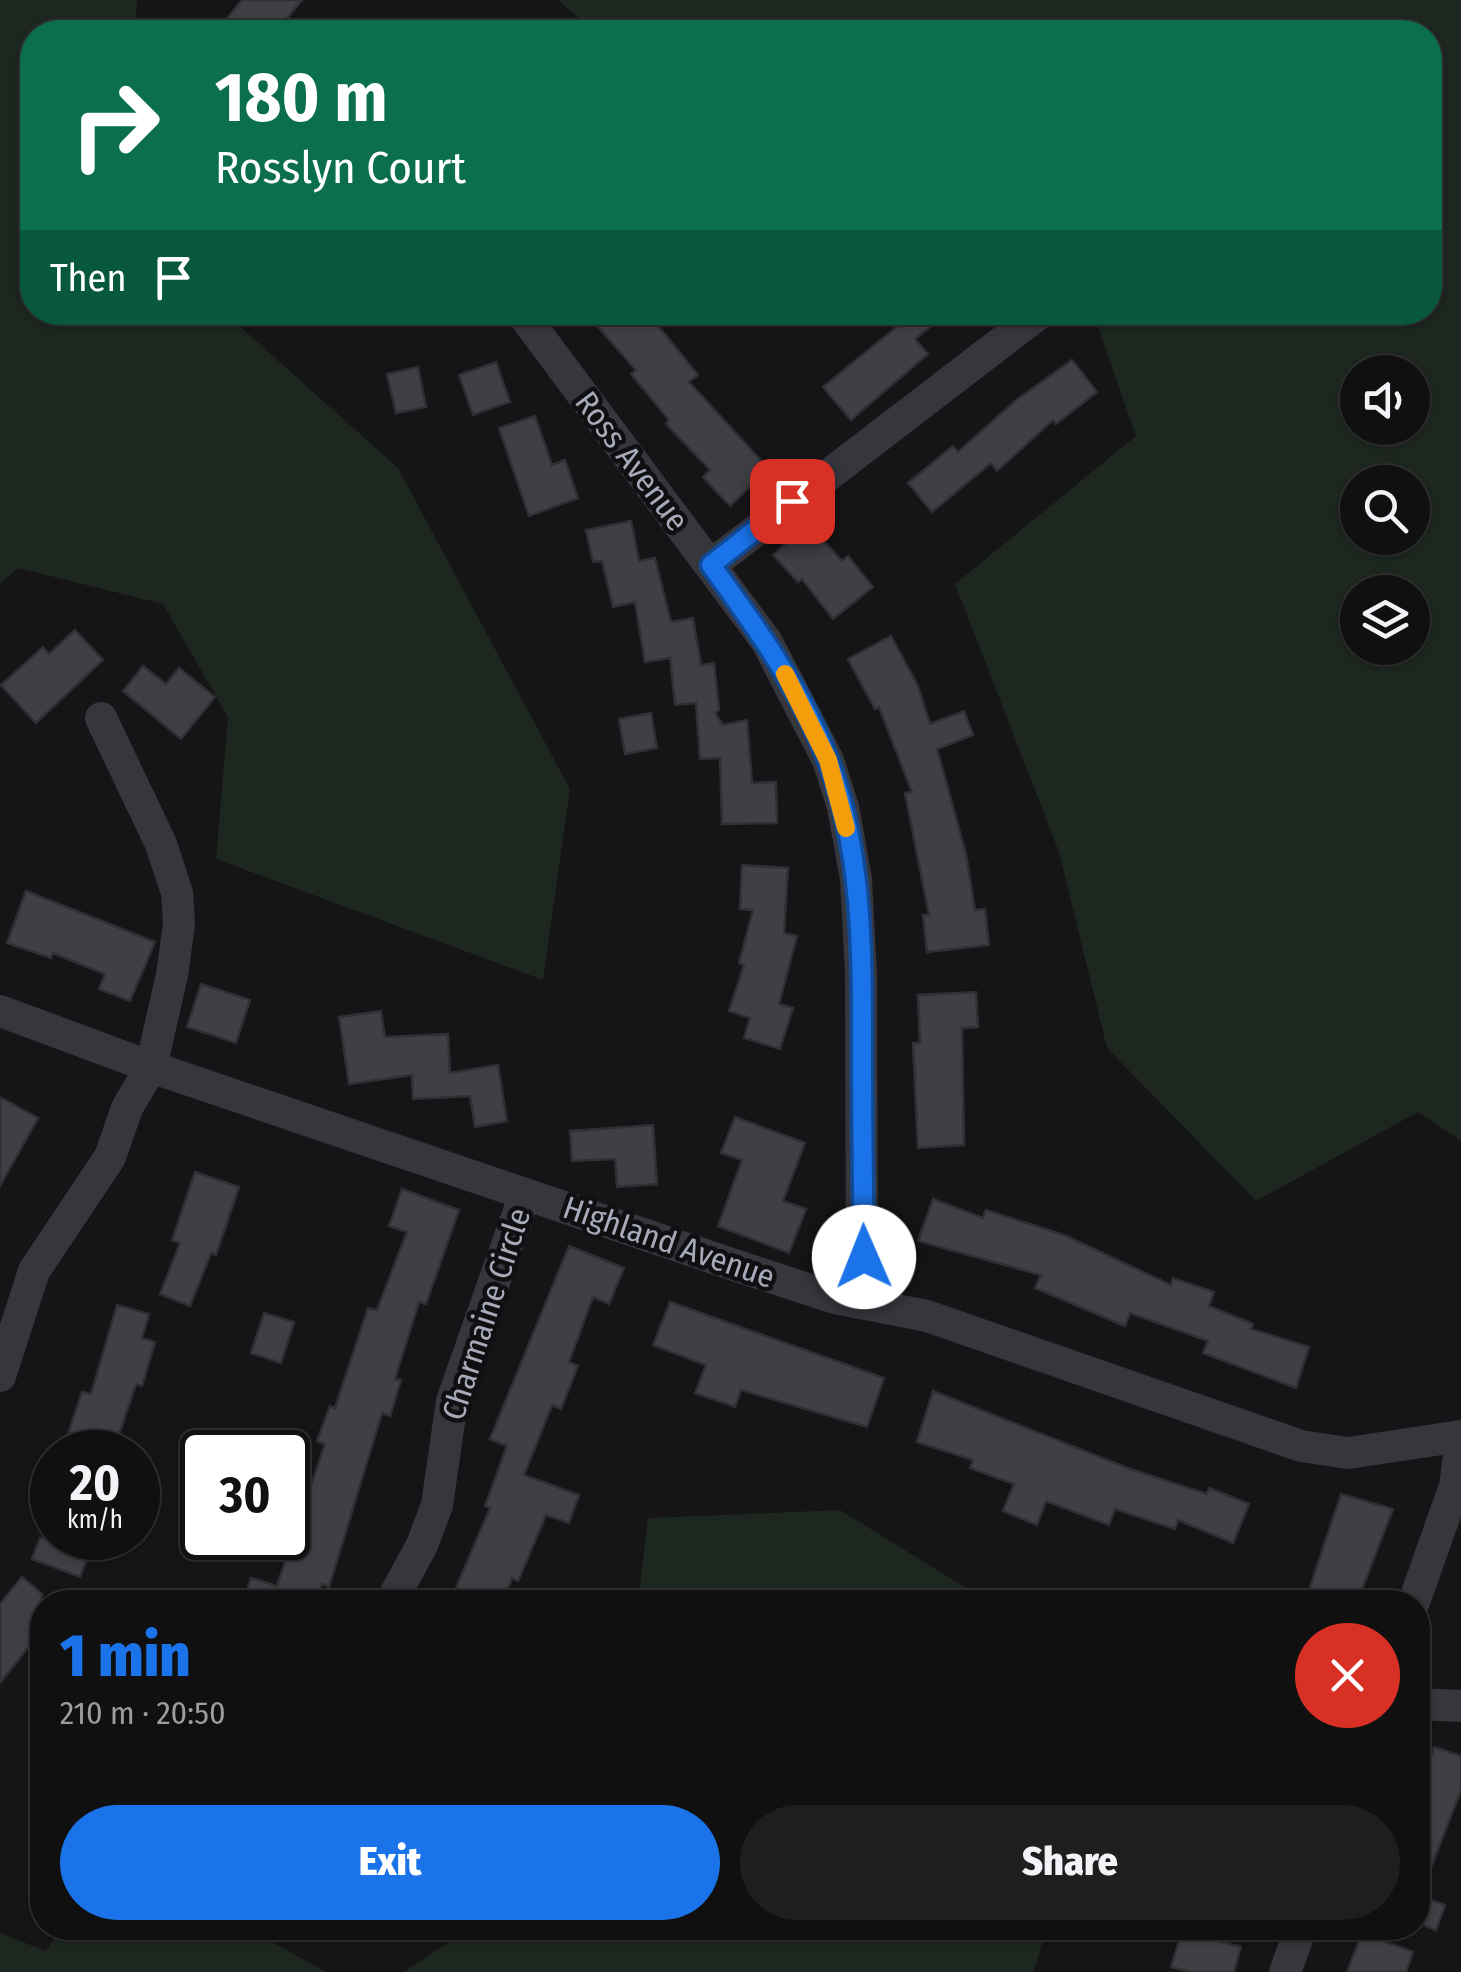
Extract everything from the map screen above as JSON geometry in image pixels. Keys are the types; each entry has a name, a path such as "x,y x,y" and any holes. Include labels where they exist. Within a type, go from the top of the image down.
{"street":[{"name":"Ross Avenue","path":"530,325 767,642 801,701 843,807 856,879 861,974 862,1303"},
{"path":"711,565 1024,325"},
{"path":"0,1376 34,1271 110,1157 127,1108 151,1068 172,975 179,924 177,893 160,844 101,718"},
{"name":"Highland Avenue","path":"0,1012 151,1068 834,1298 927,1316 1324,1452 1380,1450 1461,1439"},
{"name":"Charmaine Circle","path":"398,1590 422,1545 437,1505 452,1401 525,1194"},
{"path":"1418,1590 1454,1486 1461,1439"},
{"path":"1430,1705 1461,1706"},
{"path":"1286,1972 1297,1940"}],"shaded area":[{"path":"0,0 137,0 136,20 20,20 20,325 238,325 398,468 570,789 543,980 216,859 228,717 163,604 18,568 0,584"},
{"path":"558,0 1461,0 1461,1141 1418,1112 1256,1201 1107,1048 1059,852 955,584 1136,436 1097,325 1442,325 1442,20 582,20"},
{"path":"840,1510 970,1590 639,1590 648,1518"},
{"path":"0,1933 46,1951 53,1940 269,1940 326,1972 0,1972"},
{"path":"451,1940 1044,1940 1033,1972 404,1972"}],"building":[{"path":"242,0 302,0 288,17 293,20 226,20"},
{"path":"658,325 698,375 689,382 769,469 730,506 703,477 710,470 666,424 669,420 631,374 636,370 597,326"},
{"path":"899,325 933,325 915,339 928,354 851,420 823,387"},
{"path":"1072,360 1097,392 1056,424 1053,420 997,471 991,463 932,512 908,483 953,446 958,452 1015,401"},
{"path":"496,362 510,402 473,415 459,375"},
{"path":"418,367 426,407 396,413 387,374"},
{"path":"535,416 552,465 565,460 578,498 529,516 499,428"},
{"path":"631,521 639,561 655,558 671,622 693,618 701,665 714,663 719,710 715,713 723,725 747,720 752,783 776,782 777,823 722,824 720,758 700,759 696,703 675,705 670,658 645,662 635,602 613,607 602,561 593,562 586,530"},
{"path":"808,523 842,561 848,556 873,587 833,619 802,579 798,582 773,555"},
{"path":"75,630 103,660 36,723 1,685 43,647 49,654"},
{"path":"891,636 918,686 930,724 964,711 973,735 937,749 966,854 975,910 985,909 989,945 927,952 923,915 929,915 905,793 912,792 879,707 875,709 848,659"},
{"path":"143,666 166,684 179,668 215,697 181,739 123,691"},
{"path":"651,713 657,748 625,754 619,719"},
{"path":"742,865 788,868 784,933 797,936 779,1004 793,1008 780,1049 744,1038 750,1018 729,1011 744,965 739,963 753,910 740,909"},
{"path":"26,891 155,942 130,1001 99,989 105,974 53,953 51,958 7,943"},
{"path":"201,984 250,1000 236,1043 187,1027"},
{"path":"976,992 978,1027 962,1028 964,1145 918,1148 913,1043 920,1043 918,995"},
{"path":"381,1011 385,1037 448,1034 450,1073 498,1065 507,1121 475,1127 470,1096 413,1099 412,1075 349,1084 339,1017"},
{"path":"0,1097 38,1118 0,1186"},
{"path":"735,1117 805,1143 783,1201 806,1209 789,1253 718,1226 742,1160 721,1153"},
{"path":"653,1125 657,1184 617,1187 615,1159 572,1161 570,1131"},
{"path":"195,1172 239,1187 216,1255 211,1253 190,1306 160,1294 180,1243 172,1240"},
{"path":"402,1189 459,1210 426,1304 419,1302 395,1379 401,1380 390,1416 382,1413 329,1587 322,1584 320,1590 247,1590 251,1578 277,1586 286,1560 310,1560 310,1488 325,1444 317,1441 330,1406 335,1408 368,1308 377,1310 407,1232 389,1226"},
{"path":"933,1199 983,1218 986,1210 1064,1235 1171,1285 1173,1278 1214,1292 1209,1306 1253,1324 1251,1329 1309,1347 1296,1388 1203,1353 1208,1341 1130,1313 1125,1326 1035,1288 1041,1275 918,1241"},
{"path":"569,1246 624,1268 609,1304 593,1297 569,1362 578,1366 561,1409 552,1405 524,1475 579,1495 569,1523 546,1515 518,1581 512,1578 508,1590 455,1590 490,1508 485,1506 507,1446 490,1439"},
{"path":"670,1302 884,1378 867,1427 741,1390 735,1407 695,1393 706,1365 653,1345"},
{"path":"117,1305 149,1314 142,1338 155,1342 142,1386 136,1384 120,1430 69,1430 82,1392 91,1394"},
{"path":"264,1313 294,1322 281,1363 251,1353"},
{"path":"933,1391 1130,1469 1207,1494 1209,1488 1249,1504 1233,1543 1178,1520 1175,1529 1115,1509 1109,1525 1046,1501 1037,1525 1003,1511 1014,1484 970,1468 973,1460 917,1442"},
{"path":"1341,1494 1393,1509 1362,1590 1309,1590"},
{"path":"35,1560 87,1560 80,1577"},
{"path":"22,1577 37,1590 30,1590 30,1645 0,1683 0,1604"},
{"path":"1434,1747 1461,1756 1461,1790 1430,1870 1430,1759"},
{"path":"1430,1900 1445,1905 1436,1930 1430,1928"},
{"path":"1179,1940 1215,1940 1241,1947 1234,1972 1191,1972 1171,1967"},
{"path":"1359,1940 1381,1940 1413,1952 1406,1972 1347,1972"}],"slow traffic":[{"path":"785,674 828,760 846,828"}],"route":[{"path":"792,501 711,565 767,642 801,701 828,760 843,807 856,879 861,974 864,1257"}]}
